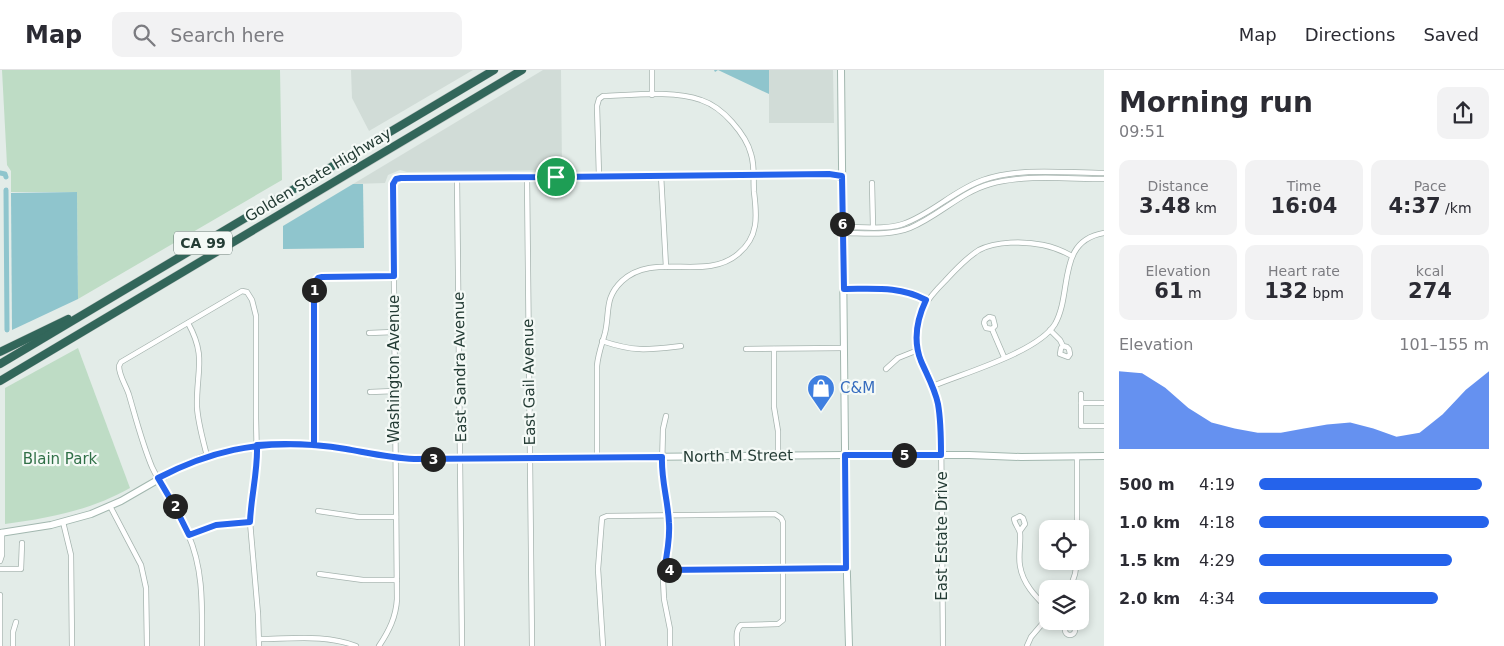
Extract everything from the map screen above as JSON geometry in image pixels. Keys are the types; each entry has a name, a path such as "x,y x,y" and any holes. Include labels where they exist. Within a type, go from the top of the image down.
{"highway":[{"name":"Golden State Highway","path":"0,364 494,70"},
{"name":"Golden State Highway","path":"3,379 522,70"},
{"path":"0,352 70,318 80,317"},
{"path":"0,385 3,379"}],"street":[{"path":"652,70 652,95"},
{"path":"841,70 846,568 849,646"},
{"path":"597,457 597,366 605,333 608,303 616,288 623,280 639,271 666,267 720,264 737,255 743,248 752,234 757,215 752,157 742,133 727,116 702,100 690,97 652,95 603,96 598,99 598,176"},
{"path":"843,230 896,226 908,222 966,187 998,176 1022,172 1104,173"},
{"path":"457,178 829,174 842,176"},
{"path":"661,175 666,267"},
{"name":"East Gail Avenue","path":"527,177 532,646"},
{"name":"Washington Avenue","path":"379,646 386,636 394,617 397,580 393,184 396,179 401,178 457,178"},
{"name":"East Sandra Avenue","path":"457,178 462,646"},
{"path":"843,230 890,232 904,230 919,224 973,190 1001,182 1020,179 1104,179"},
{"path":"872,183 873,227"},
{"path":"933,386 1034,344 1050,330 1061,310 1072,256 1083,242 1104,233"},
{"name":"East Estate Drive","path":"943,646 939,410 933,386 918,350 918,324 926,300 967,259 979,250 1002,244 1042,244 1072,256"},
{"path":"314,445 315,280 322,277 394,276"},
{"path":"844,289 896,289 910,292 926,300"},
{"path":"202,646 202,588 189,535 158,478 141,440 119,366 121,362 242,291 250,295 255,307 256,316 257,462 250,522 259,646"},
{"path":"188,323 195,335 200,352 198,410 207,456"},
{"path":"992,329 1004,357"},
{"path":"1050,330 1063,346"},
{"path":"369,333 394,332"},
{"path":"602,341 624,348 642,350 682,346"},
{"path":"746,349 844,348"},
{"path":"774,349 774,407 778,431 778,455"},
{"path":"886,370 898,358 918,350"},
{"path":"370,392 395,391"},
{"path":"1081,394 1081,426 1104,426"},
{"path":"1081,403 1104,403"},
{"path":"666,416 663,429 663,490 669,516 670,534 664,570 664,599 669,620 670,646"},
{"name":"North M Street","path":"1,533 63,522 92,514 186,464 235,448 257,445 314,445 395,458 461,459 778,455 1104,456"},
{"path":"1077,456 1077,520"},
{"path":"110,506 141,566 146,588 147,646"},
{"path":"318,511 359,517 396,517"},
{"path":"603,646 598,590 602,518 607,516 778,515 783,522 783,620 778,624 741,625 736,632 737,646"},
{"path":"63,522 71,555 72,646"},
{"path":"189,535 216,525 250,522"},
{"path":"1020,530 1020,566 1025,582 1039,601"},
{"path":"0,561 2,555 1,533"},
{"path":"0,569 21,568 22,544"},
{"path":"664,570 846,568"},
{"path":"319,574 363,580 397,580"},
{"path":"0,595 0,646"},
{"path":"13,646 13,632 16,622"},
{"path":"1027,646 1031,637 1039,628"},
{"path":"259,639 326,639 343,641 356,646"}],"shaded area":[{"path":"351,70 473,70 369,131 352,98"},
{"path":"543,70 561,70 562,170 407,172 400,170 388,175 385,183 353,184"},
{"path":"769,70 833,70 834,123 769,123"}],"green space":[{"path":"2,70 280,70 282,180 78,299 77,192 11,192 11,171 7,165"},
{"name":"Blain Park","path":"78,348 130,488 100,502 70,512 5,524 5,388"}],"water":[{"path":"718,70 769,70 769,94"},
{"path":"353,184 363,184 364,248 283,249 283,226"},
{"path":"77,192 78,299 12,330 11,193"}],"waterway":[{"path":"0,173 5,174 6,177"},
{"path":"6,190 7,330"}],"place":[{"name":"C&M","path":"821,412"}],"route":[{"path":"556,177 396,179 393,184 394,276 322,277 315,280 314,283 314,445 265,444 257,445 235,448 193,462 158,478 189,535 216,525 250,522 257,462 257,445 265,444 306,444 314,445 346,449 374,455 414,459 662,457 663,490 670,523 664,570 846,568 845,455 941,455 941,429 938,404 933,386 921,360 917,342 920,314 926,300 910,292 896,289 844,289 842,176 829,174 556,177"}]}
